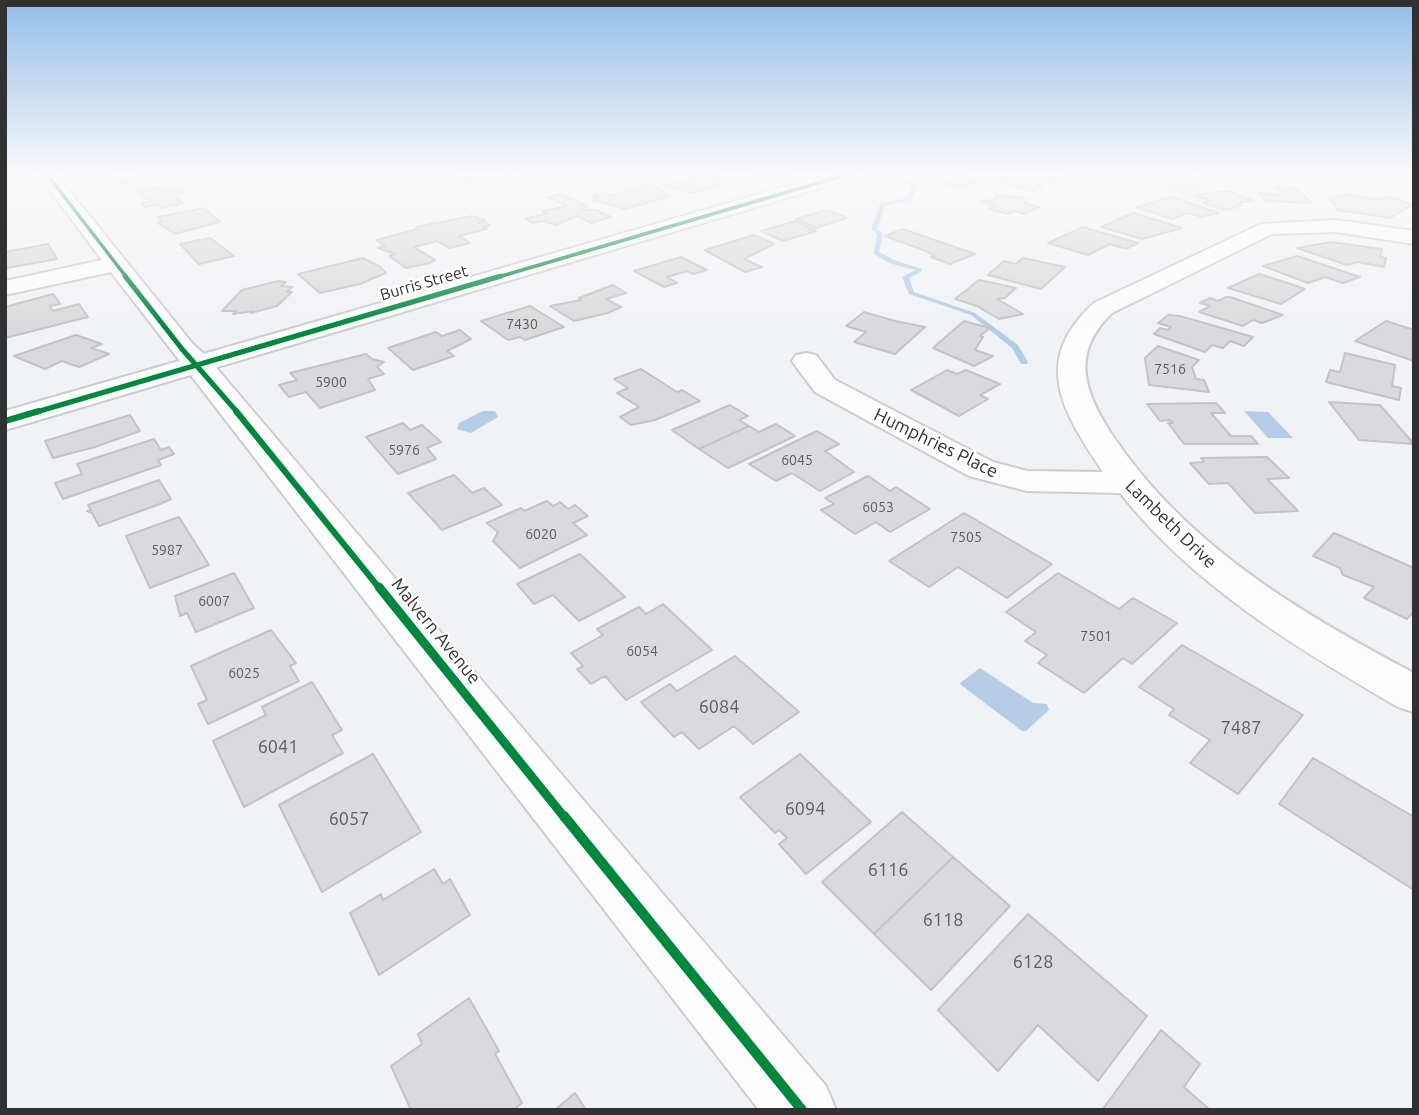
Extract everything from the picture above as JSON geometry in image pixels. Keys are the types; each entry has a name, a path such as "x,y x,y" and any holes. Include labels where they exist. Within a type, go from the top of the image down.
{"street":[{"name":"Malvern Avenue","path":"86,225 182,349 198,364 802,1110"},
{"name":"Burris Street","path":"5,421 657,225"},
{"name":"Lambeth Drive","path":"1315,225 1259,230 1103,308 1087,320 1072,350 1071,384 1107,457 1126,483 1178,535 1243,589 1300,627 1414,694"},
{"name":"Lambeth Drive","path":"1315,225 1372,230 1414,239"},
{"path":"5,289 116,264"},
{"name":"Humphries Place","path":"806,361 825,386 981,469 1012,479 1043,482 1126,483"}],"water":[{"path":"483,411 495,411 498,417 471,433 457,429 459,423"},
{"path":"1244,411 1268,412 1293,438 1268,438"},
{"path":"980,668 1033,703 1047,704 1049,710 1026,731 1022,731 961,685 960,683"}],"building":[{"path":"161,225 209,225 175,234"},
{"path":"490,225 483,227 487,229 459,236 470,243 449,248 437,241 414,247 435,260 406,268 389,256 396,254 378,248 385,246 376,240 418,229 416,227"},
{"path":"781,225 803,225 816,231 783,241 761,231"},
{"path":"1172,225 1182,228 1142,239 1101,227"},
{"path":"1083,227 1138,243 1126,249 1110,244 1088,255 1048,243"},
{"path":"903,229 975,254 950,264 931,257 935,256 926,251 885,236"},
{"path":"754,235 774,244 744,259 762,267 745,272 705,250"},
{"path":"210,238 234,256 199,264 180,244"},
{"path":"1331,242 1382,249 1380,257 1386,258 1384,267 1358,262 1347,265 1297,248"},
{"path":"48,244 57,259 7,268 5,272 5,252"},
{"path":"1297,256 1360,277 1343,283 1325,277 1308,283 1263,266"},
{"path":"681,257 707,270 693,274 687,271 667,277 677,283 664,287 634,271"},
{"path":"363,258 386,273 360,284 320,293 298,274"},
{"path":"1023,258 1065,267 1041,289 988,275 1004,261 1016,264"},
{"path":"1259,274 1305,289 1281,304 1228,288"},
{"path":"979,280 1016,288 1005,298 997,299 1023,314 999,319 977,306 955,299"},
{"path":"278,281 286,282 281,286 292,287 287,292 292,292 277,306 251,313 253,311 233,314 236,311 222,311 242,290"},
{"path":"613,285 626,293 606,299 621,307 608,313 574,321 550,306 581,300 579,298"},
{"path":"53,294 60,304 50,306 53,311 79,304 88,317 5,338 5,307"},
{"path":"1226,297 1283,315 1262,323 1253,320 1243,326 1199,312 1210,306 1200,303 1210,298 1218,301"},
{"path":"530,306 564,327 525,340 520,337 508,340 481,321"},
{"path":"864,312 925,327 895,354 854,342 866,332 846,326"},
{"path":"1168,315 1253,337 1244,346 1230,341 1223,348 1212,345 1205,352 1154,334 1160,328 1168,330 1171,327 1158,323"},
{"path":"964,321 990,328 980,336 983,337 975,350 993,356 974,366 933,348"},
{"path":"1386,321 1414,330 1414,361 1355,341"},
{"path":"460,330 471,339 447,351 454,356 413,370 388,348 436,332 442,336"},
{"path":"76,335 102,344 91,348 109,354 79,367 62,361 45,369 14,356"},
{"path":"1158,346 1199,360 1192,367 1196,379 1204,380 1209,392 1149,385 1145,358"},
{"path":"1345,353 1395,365 1392,386 1401,388 1399,400 1326,382 1330,370 1340,372"},
{"path":"366,354 372,359 384,362 377,367 384,374 368,379 375,390 320,408 306,392 289,397 279,385 297,380 290,373"},
{"path":"641,369 677,392 682,390 700,401 655,420 631,425 620,417 639,407 617,393 628,388 614,379"},
{"path":"947,370 957,374 966,370 1000,384 980,395 988,399 959,416 911,390"},
{"path":"1329,402 1380,405 1414,444 1359,440"},
{"path":"1216,403 1225,413 1211,413 1231,436 1251,436 1258,444 1184,444 1168,423 1173,423 1170,420 1160,421 1147,404"},
{"path":"730,405 748,416 739,420 749,426 699,449 672,430"},
{"path":"130,415 140,431 95,447 53,458 45,441"},
{"path":"403,423 410,430 422,425 441,442 427,448 436,459 398,474 366,437"},
{"path":"776,424 795,436 728,468 699,449 749,426 759,432"},
{"path":"817,431 839,444 825,451 854,472 820,491 792,473 776,481 749,464"},
{"path":"154,439 161,450 169,447 174,454 158,460 161,465 63,499 55,483 82,474 77,464"},
{"path":"1267,457 1289,478 1267,479 1298,511 1255,513 1228,483 1209,484 1190,463 1204,462 1201,458"},
{"path":"454,475 472,493 484,488 502,505 442,530 408,493"},
{"path":"868,476 890,491 896,487 930,509 890,532 876,522 855,534 821,510 834,504 825,498"},
{"path":"159,480 171,499 99,526 92,513 87,511 91,510 88,505"},
{"path":"547,501 553,506 560,502 568,509 575,505 588,516 573,523 587,535 520,568 493,541 498,532 487,523 521,508 524,511"},
{"path":"964,513 1052,564 1007,598 958,567 929,587 889,561"},
{"path":"179,517 209,565 150,588 126,536"},
{"path":"1334,533 1414,568 1414,611 1407,619 1364,598 1374,587 1343,575 1340,568 1313,556"},
{"path":"580,554 625,597 579,621 553,595 534,604 517,584"},
{"path":"234,573 254,608 196,632 187,613 180,616 175,596"},
{"path":"1058,573 1119,609 1133,598 1177,623 1132,664 1123,658 1084,693 1038,663 1047,655 1025,641 1036,632 1006,612"},
{"path":"663,604 712,650 626,700 605,676 591,684 577,669 583,666 571,653 603,635 597,629 639,607 646,614"},
{"path":"271,630 296,663 290,666 299,681 208,724 198,704 207,700 191,666"},
{"path":"1182,645 1303,715 1238,794 1190,763 1210,740 1169,715 1174,709 1139,687"},
{"path":"735,656 799,712 753,744 734,726 699,749 682,732 674,737 641,702 670,684 677,691"},
{"path":"312,682 342,730 332,735 343,753 244,807 213,741 266,715 262,707"},
{"path":"373,754 421,832 322,892 279,805"},
{"path":"800,754 871,822 806,874 779,844 787,838 779,830 775,833 740,797"},
{"path":"1313,758 1414,817 1414,890 1279,804"},
{"path":"902,812 953,857 874,934 822,882"},
{"path":"953,857 1010,906 931,990 874,934"},
{"path":"434,869 443,884 450,879 470,915 379,975 350,913 381,894 383,900"},
{"path":"1028,914 1147,1016 1098,1081 1038,1025 998,1071 938,1010"},
{"path":"469,998 499,1051 495,1054 522,1103 513,1110 411,1110 391,1066 422,1044 418,1034"},
{"path":"1161,1030 1200,1064 1184,1087 1210,1110 1102,1110"},
{"path":"575,1093 586,1110 555,1110"}],"waterway":[{"path":"875,225 874,229 880,234 876,253 892,262 920,270 905,277 911,293 973,314 1015,347 1024,362"}],"cycle path":[{"path":"86,225 182,349 198,364 802,1110"},
{"path":"5,421 674,225"}]}
